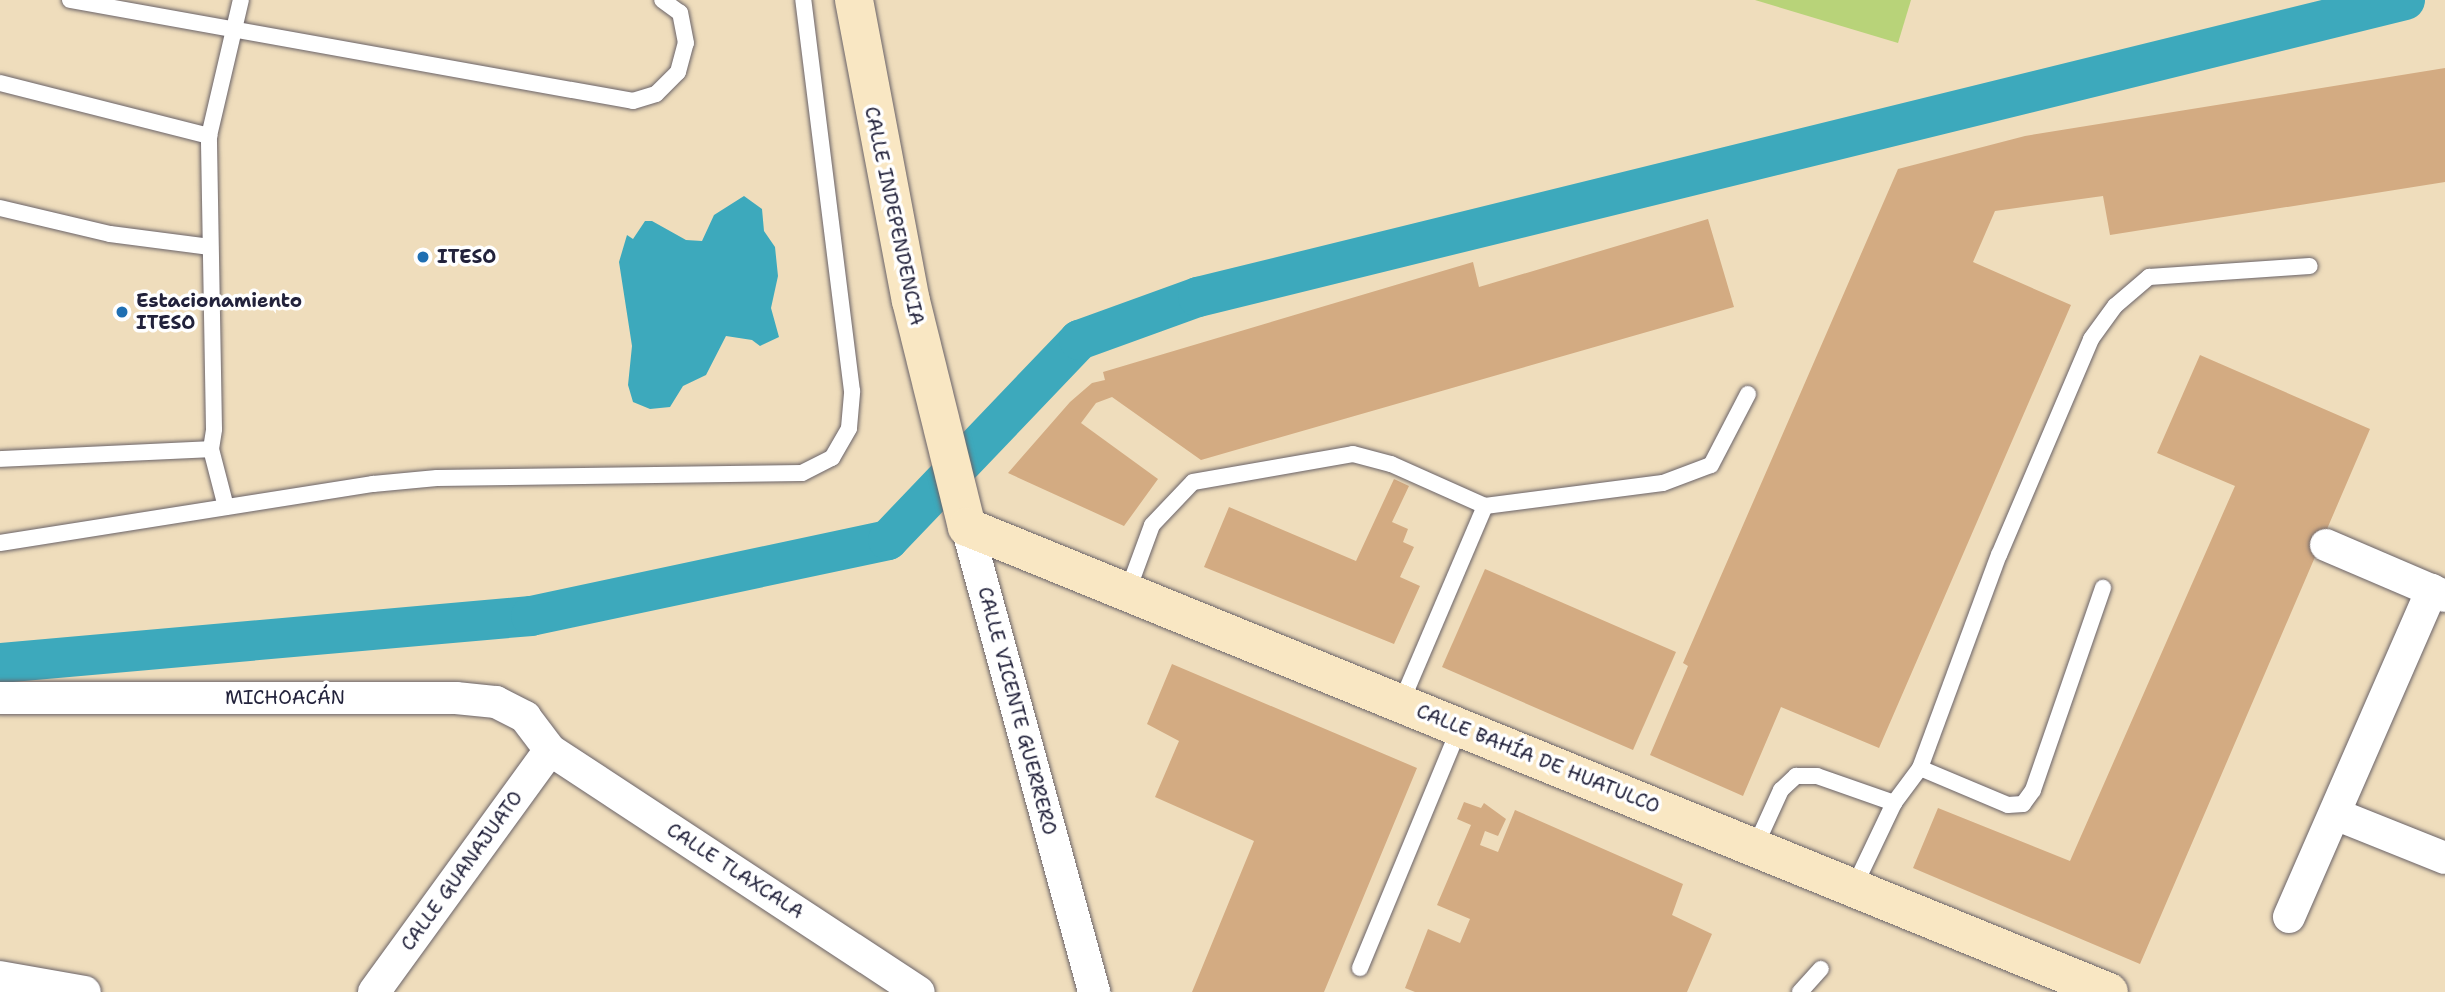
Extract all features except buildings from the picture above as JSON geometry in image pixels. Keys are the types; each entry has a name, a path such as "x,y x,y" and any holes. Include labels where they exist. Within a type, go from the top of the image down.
{"street":[{"name":"CALLE INDEPENDENCIA","path":"854,0 874,117 941,431"},
{"name":"CALLE VICENTE GUERRERO","path":"941,431 1094,992"},
{"name":"CALLE BAHÍA DE HUATULCO","path":"964,519 1127,593 2109,992"},
{"path":"2289,917 2334,814 2439,593 2326,545"},
{"name":"MICHOACÁN","path":"0,698 456,698 496,702 526,716 550,750"},
{"name":"CALLE GUANAJUATO","path":"374,992 550,750"},
{"name":"CALLE TLAXCALA","path":"550,750 919,992"},
{"path":"2334,814 2445,858"},
{"path":"0,977 85,992"}],"lane":[{"path":"70,0 633,101 656,94 678,72 686,43 680,13 662,0"},
{"path":"226,508 211,449 215,429 209,136 241,0"},
{"path":"0,544 226,508 288,495 437,478 802,473 832,458 849,428 852,391 803,0"},
{"path":"0,83 209,136"},
{"path":"0,208 110,234 210,247"},
{"path":"1853,888 1894,803 1920,768 1999,555 2091,339 2115,306 2149,277 2310,265"},
{"path":"1127,593 1153,525 1193,482 1353,454 1391,464 1485,506 1663,483 1711,465 1748,394"},
{"path":"0,459 211,449"},
{"path":"1401,703 1485,506"},
{"path":"1920,768 2008,805 2023,804 2033,790 2103,588"},
{"path":"1360,968 1460,727"},
{"path":"1755,847 1781,790 1796,776 1817,776 1894,803"},
{"path":"1800,992 1821,969"}],"green space":[{"path":"1755,0 1911,0 1898,43"}],"water":[{"path":"744,196 762,209 764,231 775,247 778,276 771,308 779,337 760,346 752,340 726,336 706,375 683,386 670,407 650,409 633,402 628,385 632,346 619,262 627,235 633,239 645,221 652,221 686,240 702,241 714,215"}],"waterway":[{"path":"0,663 531,616 888,540 1079,340 1198,297 2405,0"}],"place":[{"name":"ITESO","path":"423,257"},
{"name":"Estacionamiento ITESO","path":"122,312"}]}
